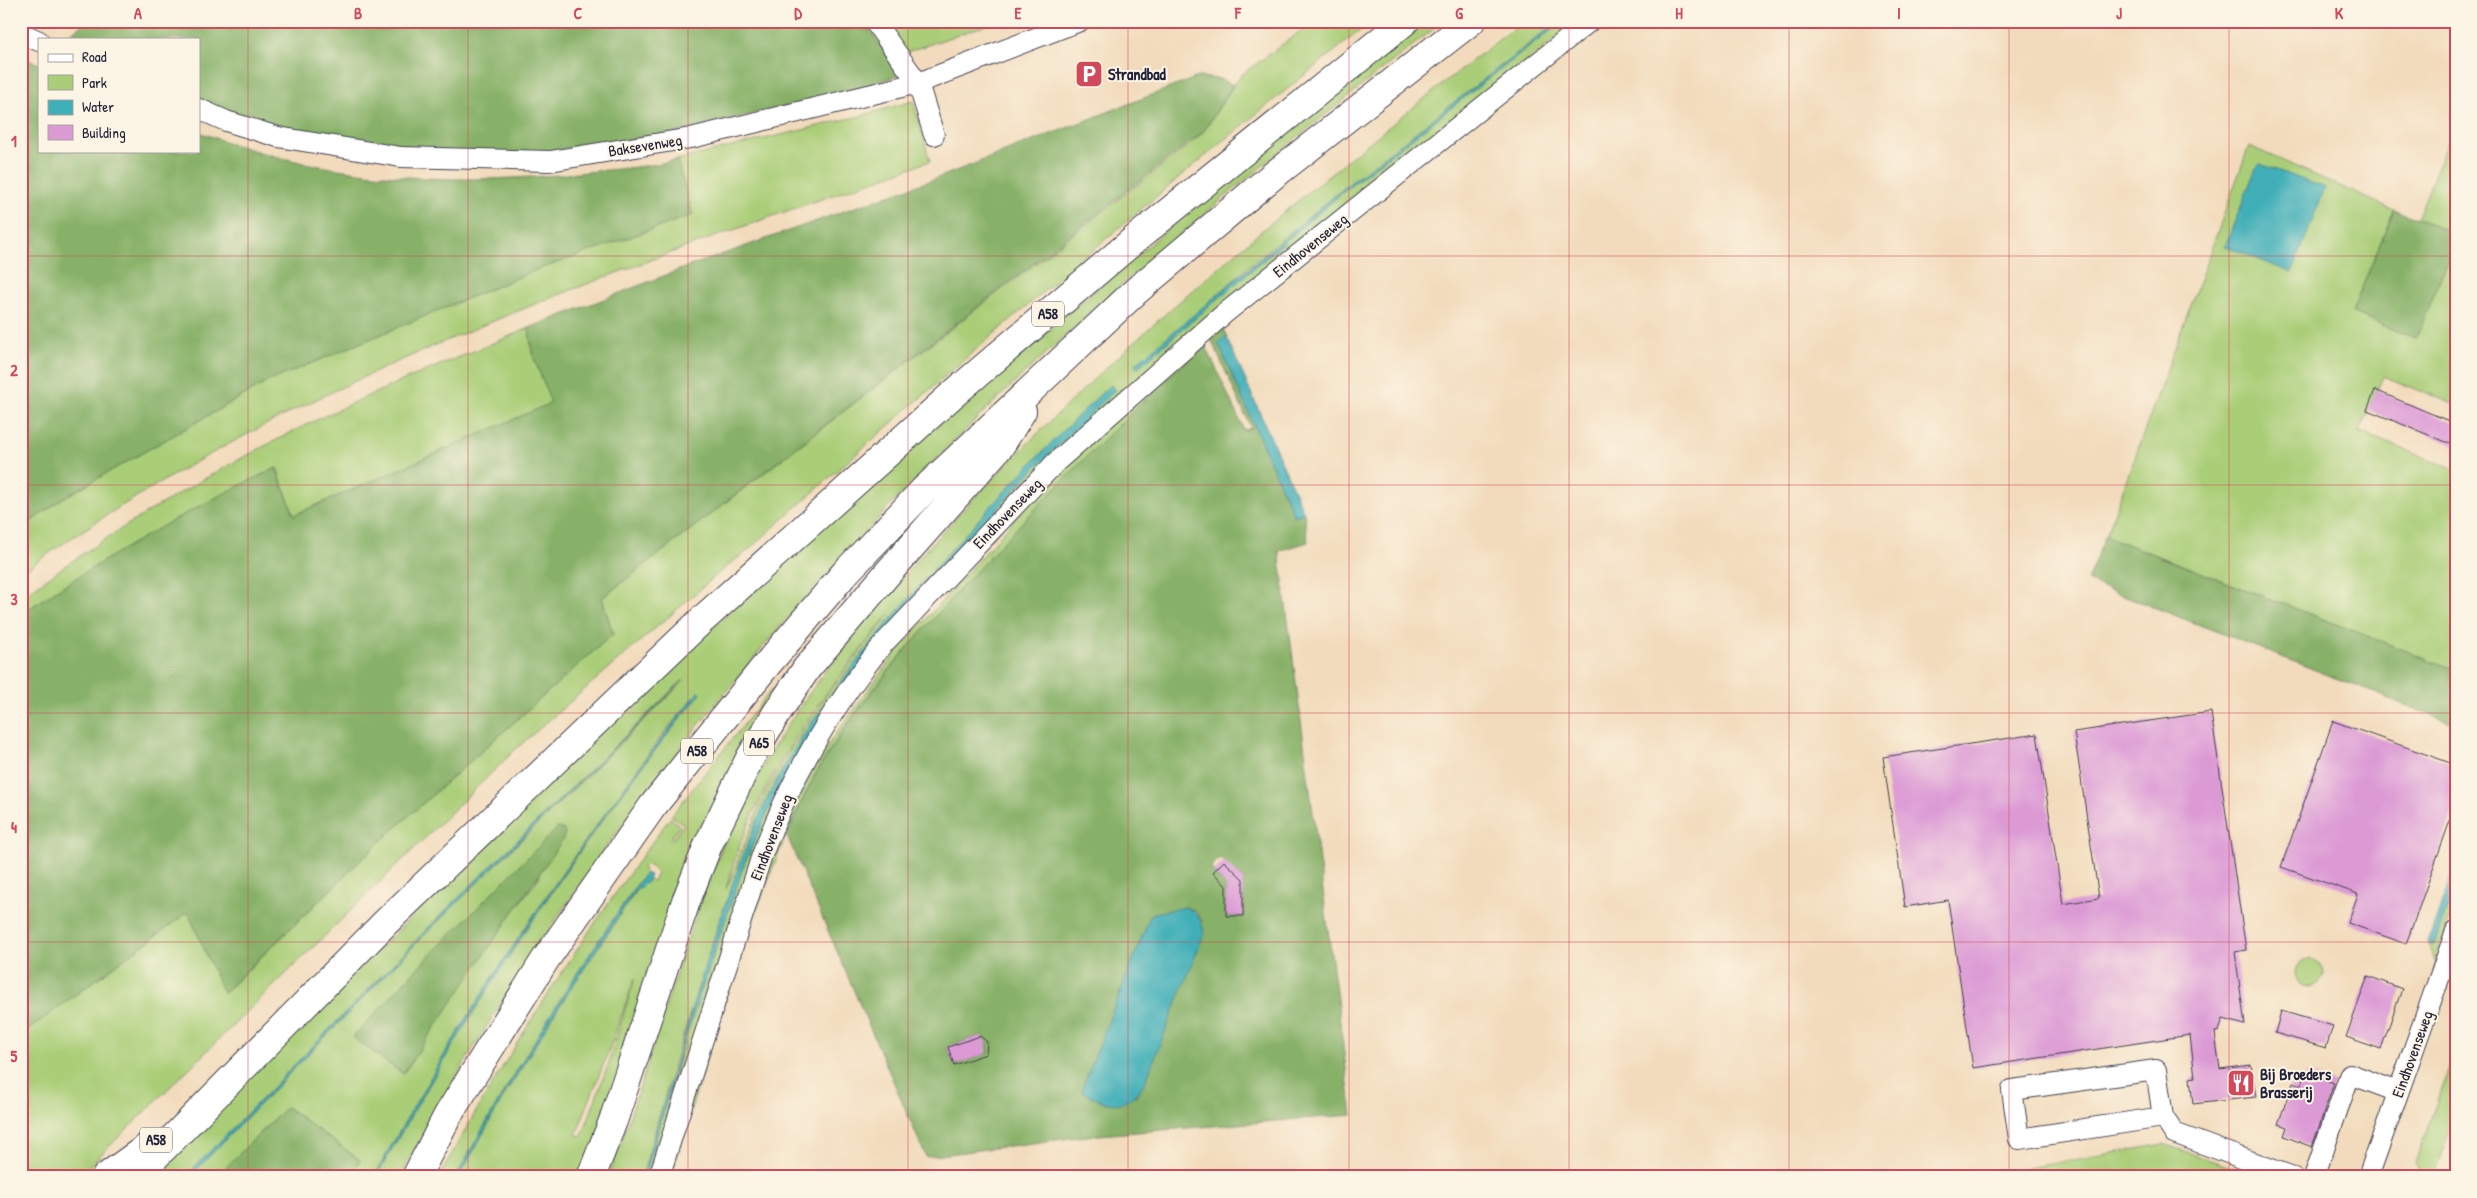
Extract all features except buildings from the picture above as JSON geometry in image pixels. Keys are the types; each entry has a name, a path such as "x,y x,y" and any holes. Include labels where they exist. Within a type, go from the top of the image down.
{"highway":[{"name":"A58","path":"135,1177 386,922 711,613 988,365 1134,240 1405,21"},
{"name":"A58","path":"416,1177 448,1115 545,960 652,807 764,668 845,572 924,490 1136,292 1270,178 1471,21"},
{"name":"A65","path":"591,1177 613,1121 686,901 708,845 750,758 776,714 807,668 1000,446 1044,377"},
{"name":"A58","path":"106,1177 207,1104"}],"street":[{"path":"874,21 918,83 934,135"},
{"name":"Baksevenweg","path":"200,109 226,121 278,137 401,158 550,160 691,138 918,83 1080,21"},
{"name":"Eindhovenseweg","path":"659,1177 762,855 778,811 800,768 861,671 892,635 1063,456 1224,314 1590,21"},
{"path":"21,33 38,41"},
{"name":"Eindhovenseweg","path":"2368,1177 2456,931"},
{"path":"2163,1117 2019,1139 2012,1090 2156,1070 2163,1117 2174,1133 2293,1177"},
{"path":"2314,1177 2350,1074 2398,1092"}],"green space":[{"path":"86,21 862,21 901,75 860,88 654,138 530,153 440,153 323,140 200,103 200,38 65,38"},
{"path":"862,21 998,21 889,58"},
{"path":"1314,21 1372,21 1134,215 1055,282 746,552 726,567 518,747 78,1177 21,1177 21,1035 188,912 224,993 384,838 613,634 602,598 1189,145 1203,132 1240,76"},
{"path":"1427,21 1444,21 1290,144 1138,270 993,403 854,544 726,691 607,846 551,926 498,1008 400,1177 376,1177 487,988 568,867 700,692 652,750 544,900 484,990 374,1177 351,1177 360,1160 286,1107 216,1177 189,1177 420,939 684,681 454,902 185,1177 152,1177 446,883 626,709 820,530 1119,270","holes":["541,875 503,925 403,1074 354,1038"]},
{"path":"1523,21 1559,21 1349,184 1250,265 1137,368 1337,197 1415,134 1563,21 1579,21 1388,169 1194,331 905,627 797,778 656,1177 645,1177 683,1045 745,862 779,787 797,756 897,619 1034,469 1114,389 1111,385 1016,479 888,623 845,676 768,797 722,912 674,1064 642,1177 608,1177 627,1126 694,921 713,870 735,820 759,772 778,740 798,709 842,650 889,592 1005,466 1146,331 1294,204","holes":["890,614 825,697 788,753 764,796 726,889 738,851 753,814 792,743 839,677"]},
{"path":"21,57 38,64 38,152 200,152 200,132 246,148 294,161 390,176 439,179 538,177 632,168 677,160 693,215 531,272 269,381 63,498 21,529 21,410 24,394 21,388"},
{"path":"1198,77 1220,79 1233,85 1203,132 602,598 613,634 384,838 223,993 188,912 21,1035 21,614 146,536 210,500 276,468 294,515 551,403 532,353 529,328 687,267 940,177"},
{"path":"913,101 930,161 694,244 577,288 460,335 346,386 234,441 125,504 21,573 21,529 63,498 269,381 531,272 692,215 677,160 860,116"},
{"path":"2456,121 2456,233 2417,219"},
{"path":"2249,146 2394,210 2352,312 2416,339 2456,241 2456,405 2383,376 2360,432 2456,470 2456,670 2106,536"},
{"path":"2394,210 2456,233 2456,241 2416,339 2352,312"},
{"path":"529,328 532,353 552,403 294,515 277,468 63,586 21,614 21,597 102,541 186,489 273,442 361,399"},
{"path":"1223,328 1226,336 1218,343 1294,516 1304,513 1308,542 1279,551 1352,1115 1086,1136 926,1157 787,836 823,762 840,735 878,684 1009,536 1119,425 1205,344 1244,430 1251,428 1211,339","holes":["1220,858 1243,879 1243,916 1226,916 1226,886 1216,876 1211,867","1185,907 1196,912 1202,921 1145,1082 1135,1097","982,1035 987,1043 988,1053 954,1065 948,1047"]},
{"path":"1202,338 1205,344 1086,458 999,547 911,643 855,713 822,763 793,819 755,915 729,989 671,1177 666,1177 763,881 794,805 830,742 895,654 1029,503 1060,471"},
{"path":"2105,536 2456,670 2456,725 2087,581"},
{"path":"824,631 792,676 584,1177 459,1177 505,1094 558,1008 637,889 648,879 653,881 657,874 650,865 642,866 645,873 594,947 546,1022 456,1177 439,1177 492,1084 548,994 607,905 670,818 680,826 670,839 672,840 684,824 671,816 772,689 774,690","holes":["635,978 609,1062 582,1136 576,1135"]},
{"path":"557,828 563,829 565,833 563,839 403,1074 353,1037 429,956"},
{"path":"2456,884 2456,901 2434,961 2428,942 2434,945"},
{"path":"2309,959 2319,963 2323,973 2319,983 2309,987 2299,983 2295,973 2299,963"},
{"path":"2456,1048 2456,1114 2433,1177 2424,1177 2415,1163"},
{"path":"286,1107 360,1160 351,1177 216,1177"},
{"path":"2164,1144 2260,1177 1999,1177 1999,1173"}],"water":[{"path":"1559,21 1563,21 1349,187 1137,368 1134,365 1349,184"},
{"path":"2260,164 2325,188 2292,273 2225,246 2256,168"},
{"path":"1226,336 1304,513 1294,516 1218,343"},
{"path":"1110,385 1115,390 1034,469 897,619 797,756 779,787 745,862 683,1045 645,1177 642,1177 707,960 742,857 768,797 784,768 819,712 839,685 922,583 1014,482"},
{"path":"683,680 420,939 189,1177 185,1177 454,902"},
{"path":"699,691 701,693 611,808 528,928 488,989 376,1177 374,1177 447,1050 526,927 610,807"},
{"path":"2456,863 2456,884 2434,945 2430,945 2428,942"},
{"path":"645,873 650,875 647,882 635,891 558,1008 505,1094 459,1177 456,1177 546,1022 594,947"},
{"path":"1185,907 1199,917 1204,934 1145,1082 1137,1092 1123,1102 1116,1104 1101,1101 1081,1091 1151,914"}],"place":[{"name":"Strandbad","path":"1089,74"},
{"name":"Bij Broeders Brasserij","path":"2241,1083"}]}
